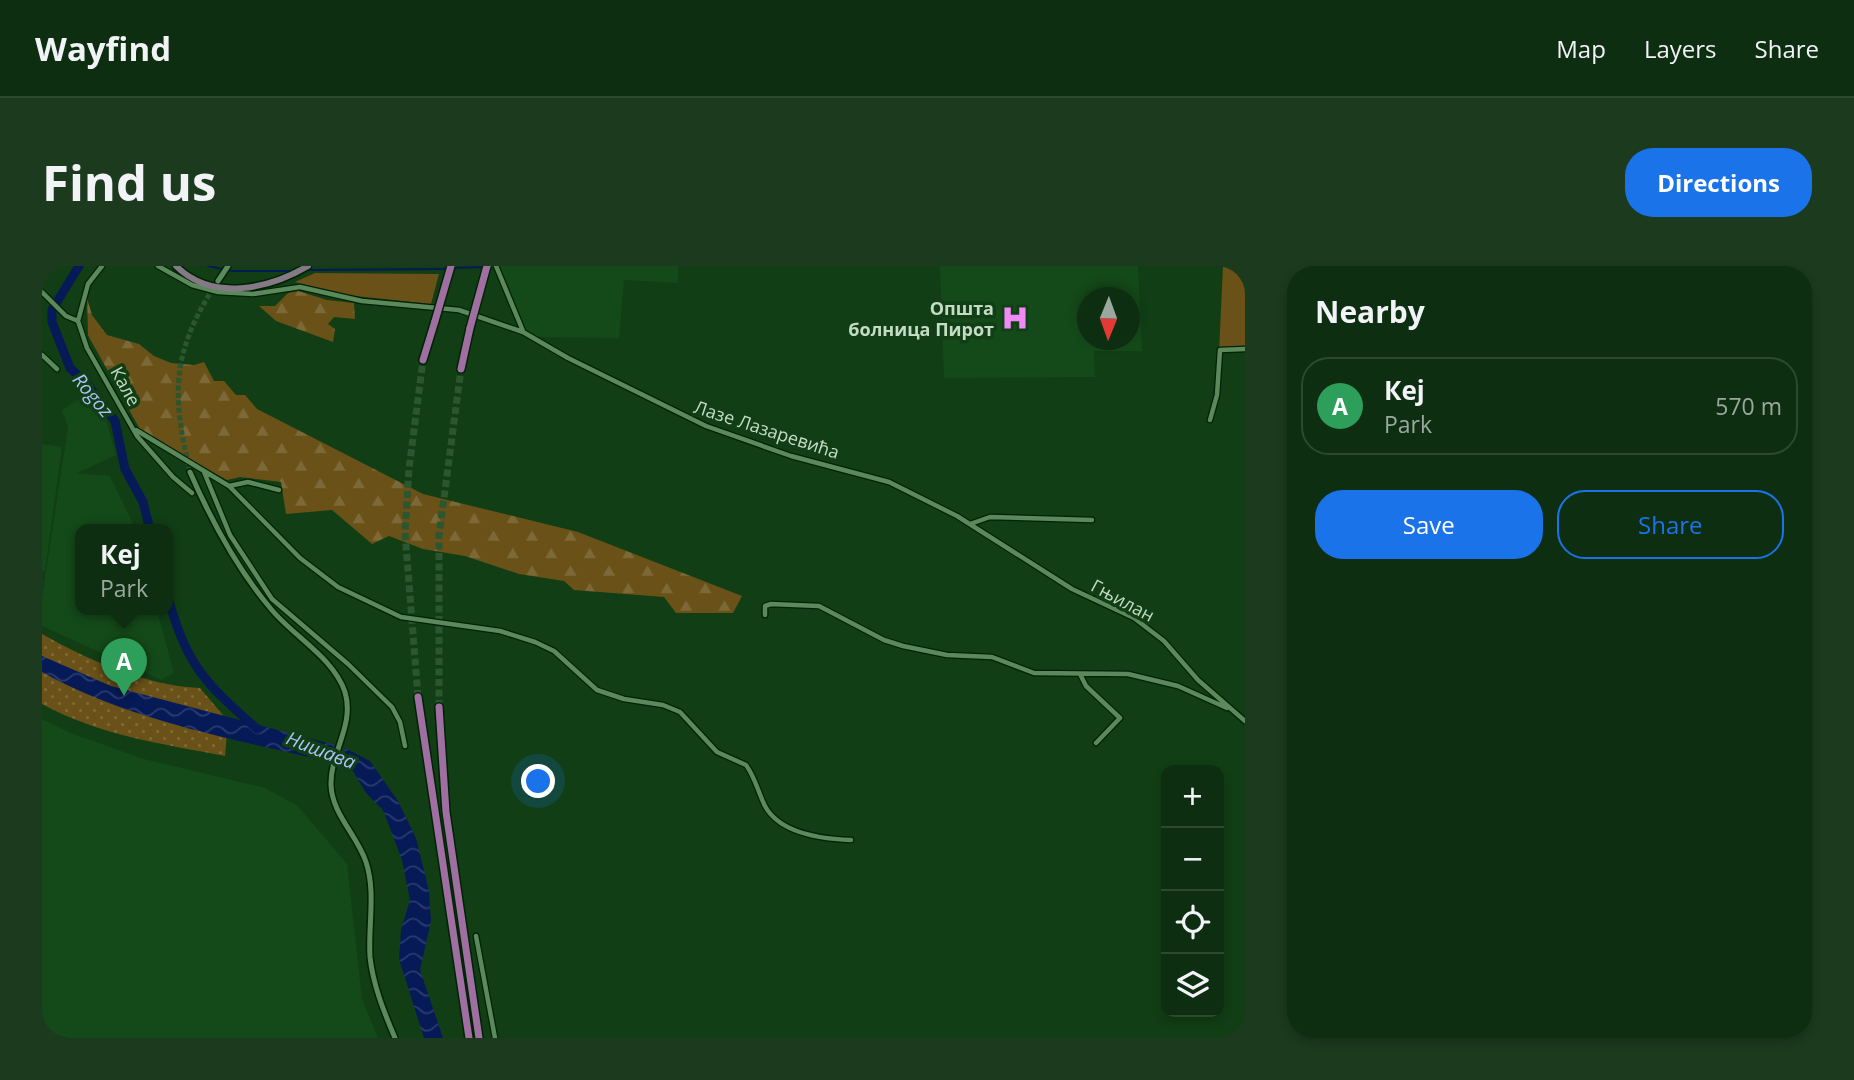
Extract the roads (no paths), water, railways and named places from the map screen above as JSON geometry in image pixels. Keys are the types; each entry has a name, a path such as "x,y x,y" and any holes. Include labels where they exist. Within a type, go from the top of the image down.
{"highway":[{"path":"423,360 451,266"},
{"path":"461,369 487,266"},
{"path":"418,697 469,1038"},
{"path":"439,708 446,812 480,1038"}],"main road":[{"path":"176,266 199,281 230,288 262,286 308,266"},
{"path":"219,279 228,266"},
{"path":"190,472 231,551 261,596 339,678 347,701 345,727 331,780 334,802 366,862 371,888 371,960 378,994 395,1038"}],"street":[{"path":"42,292 51,298 66,316 78,320 88,284 102,266"},
{"name":"Лазе Лазаревића","path":"158,266 192,285 218,292 253,294 300,287 362,301 440,306 523,332 589,369 706,426 791,456 889,482 970,524"},
{"path":"497,268 523,332"},
{"name":"Кале","path":"78,320 87,348 136,430 173,477 192,493"},
{"path":"1210,420 1217,395 1220,350 1245,349"},
{"path":"42,355 57,369"},
{"path":"136,430 229,486 300,558 332,583 401,617 500,631 525,639 554,651 597,691 675,709 690,719 717,752 746,765 766,808 776,818 813,836 850,840"},
{"path":"204,472 230,535 264,589 281,609 348,664 392,707 400,722 405,747"},
{"path":"229,486 248,482 279,490"},
{"path":"970,524 990,517 1092,520"},
{"name":"Гњилан","path":"970,524 1039,570 1134,618 1164,641 1227,708 1245,721"},
{"path":"765,615 765,606 771,604 819,606 884,640 903,646 947,655 992,657 1034,673 1128,674 1178,686 1227,708"},
{"path":"1080,674 1086,686 1120,718 1096,743"},
{"path":"476,936 495,1038"}],"water":[{"name":"Нишава","path":"42,656 111,686 335,745 330,762 183,727 110,704 42,672"},
{"path":"345,748 370,761 398,801 416,838 429,891 431,921 420,970 443,1038 424,1038 399,959 401,930 410,900 402,860 383,810 366,793 353,771 338,768"}],"waterway":[{"name":"Rogoz","path":"79,266 52,310 52,322 70,368 88,385 115,421 125,469 143,502 148,524"},
{"path":"208,266 232,271 294,271"},
{"path":"453,268 483,267"},
{"path":"306,270 448,269"},
{"name":"Rogoz","path":"173,615 200,672 257,729"}],"tunnel":[{"path":"190,472 180,420 179,376 190,333 214,287"},
{"path":"418,697 405,532 409,469 423,360"},
{"path":"439,707 439,536 461,369"}],"place":[{"name":"Општа болница Пирот","path":"1015,318"},
{"name":"Кеј","path":"124,696"}]}
